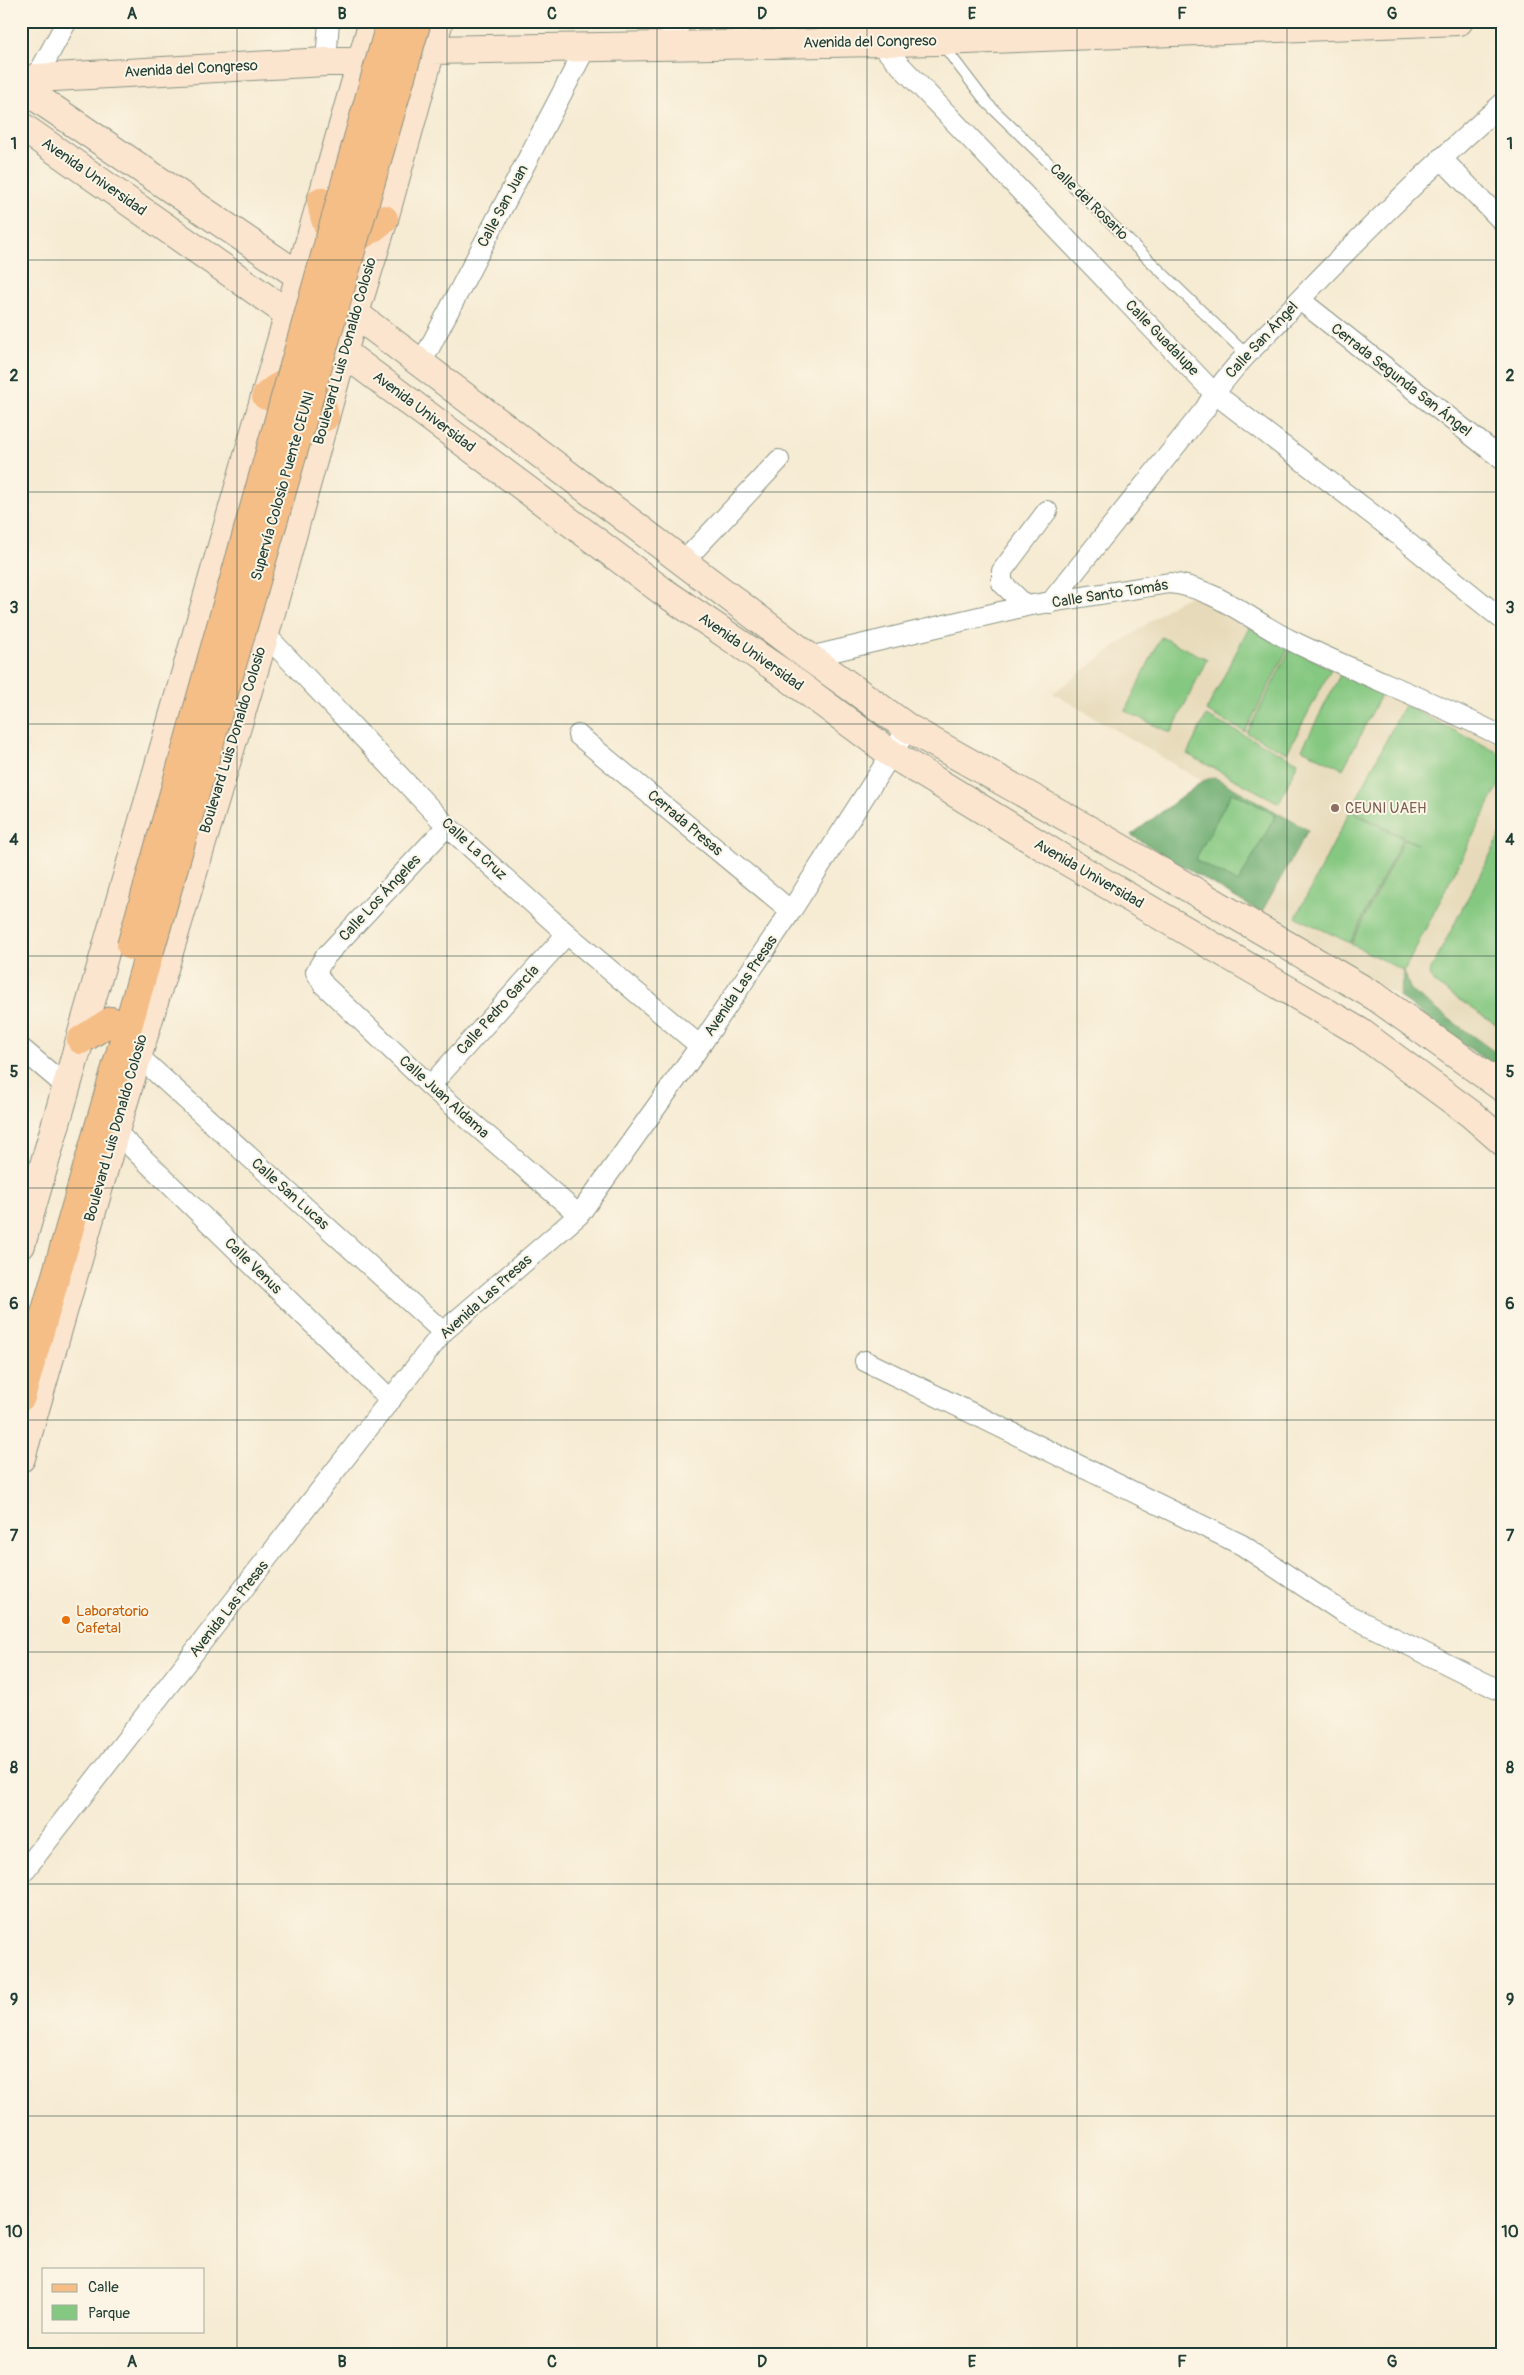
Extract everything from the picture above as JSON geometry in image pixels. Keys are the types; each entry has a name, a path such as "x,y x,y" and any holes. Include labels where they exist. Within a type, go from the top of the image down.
{"main road":[{"name":"Supervía Colosio Puente CEUNI","path":"140,948 391,21"},
{"name":"Supervía Colosio Puente CEUNI","path":"140,948 417,21"},
{"path":"321,201 323,219 329,229 335,235 348,240 359,238 371,231 384,219"},
{"path":"266,396 285,382 296,381 308,384 320,398 325,417"},
{"path":"21,1335 140,948"},
{"path":"81,1040 118,1024"},
{"path":"118,1024 138,1055"},
{"path":"21,1397 118,1024"}],"street":[{"path":"26,83 67,21"},
{"path":"326,62 329,21"},
{"path":"21,1244 68,1088 373,21"},
{"name":"Boulevard Luis Donaldo Colosio","path":"21,1458 115,1131 265,634 354,313 384,219 439,21"},
{"path":"662,46 683,21"},
{"name":"Calle Guadalupe","path":"852,21 860,30 878,42 1214,393 1381,521 1503,620"},
{"name":"Avenida del Congreso","path":"431,50 585,49 940,41 1459,21"},
{"name":"Calle San Juan","path":"421,364 585,49"},
{"name":"Avenida del Congreso","path":"26,83 326,62 361,62"},
{"name":"Avenida Universidad","path":"26,83 354,313 808,657 908,728 1098,835 1376,997 1503,1088"},
{"name":"Calle San Ángel","path":"1050,604 1205,409 1214,393 1247,355 1440,158 1503,103"},
{"name":"Avenida Universidad","path":"21,126 343,352 661,590 780,671 890,753 1065,860 1360,1032 1471,1114 1503,1142"},
{"path":"1440,158 1503,222"},
{"name":"Cerrada Segunda San Ángel","path":"1300,300 1503,460"},
{"path":"683,562 779,460"},
{"path":"1026,606 1002,583 1002,571 1047,511"},
{"name":"Calle Santo Tomás","path":"808,657 1026,606 1050,604 1169,583 1185,584 1207,592 1290,640 1472,721 1503,737"},
{"name":"Calle La Cruz","path":"265,634 447,826 567,934 700,1046"},
{"name":"Avenida Las Presas","path":"21,1875 443,1332 579,1214 700,1046 791,911 890,753 908,728"},
{"name":"Cerrada Presas","path":"578,736 791,911"},
{"name":"Calle Los Ángeles","path":"316,972 324,958 447,826"},
{"name":"Calle Pedro García","path":"430,1086 567,934"},
{"name":"Calle Juan Aldama","path":"316,972 324,985 430,1086 579,1214"},
{"path":"21,1048 68,1088"},
{"name":"Calle San Lucas","path":"138,1055 443,1332"},
{"name":"Calle Venus","path":"115,1131 391,1400"},
{"path":"865,1361 1242,1545 1344,1613 1503,1692"}],"lane":[{"name":"Calle del Rosario","path":"940,41 987,103 1247,355"}],"shaded area":[{"name":"CEUNI UAEH","path":"1194,594 1503,746 1503,1073 1399,997 1131,835 1202,781 1053,693 1172,605"}],"green space":[{"path":"1249,627 1289,647 1245,732 1206,711"},
{"path":"1161,637 1207,659 1171,733 1125,711"},
{"path":"1291,648 1331,669 1287,753 1247,733"},
{"path":"1342,671 1383,691 1343,769 1302,749"},
{"path":"1404,705 1503,755 1503,777 1404,971 1351,944 1404,839 1417,844 1351,810"},
{"path":"1206,716 1298,762 1279,803 1187,754"},
{"path":"1214,777 1308,830 1261,913 1131,835 1203,781","holes":["1232,792 1276,815 1238,883 1195,860"]},
{"path":"1232,791 1276,815 1238,883 1195,860"},
{"path":"1350,811 1403,838 1350,943 1296,917"},
{"path":"1503,830 1503,1029 1434,983 1430,975 1431,969"},
{"path":"1404,971 1411,991 1503,1058 1503,1073 1399,997"}],"place":[{"name":"CEUNI UAEH","path":"1335,808"},
{"name":"Laboratorio Cafetal","path":"66,1620"}]}
